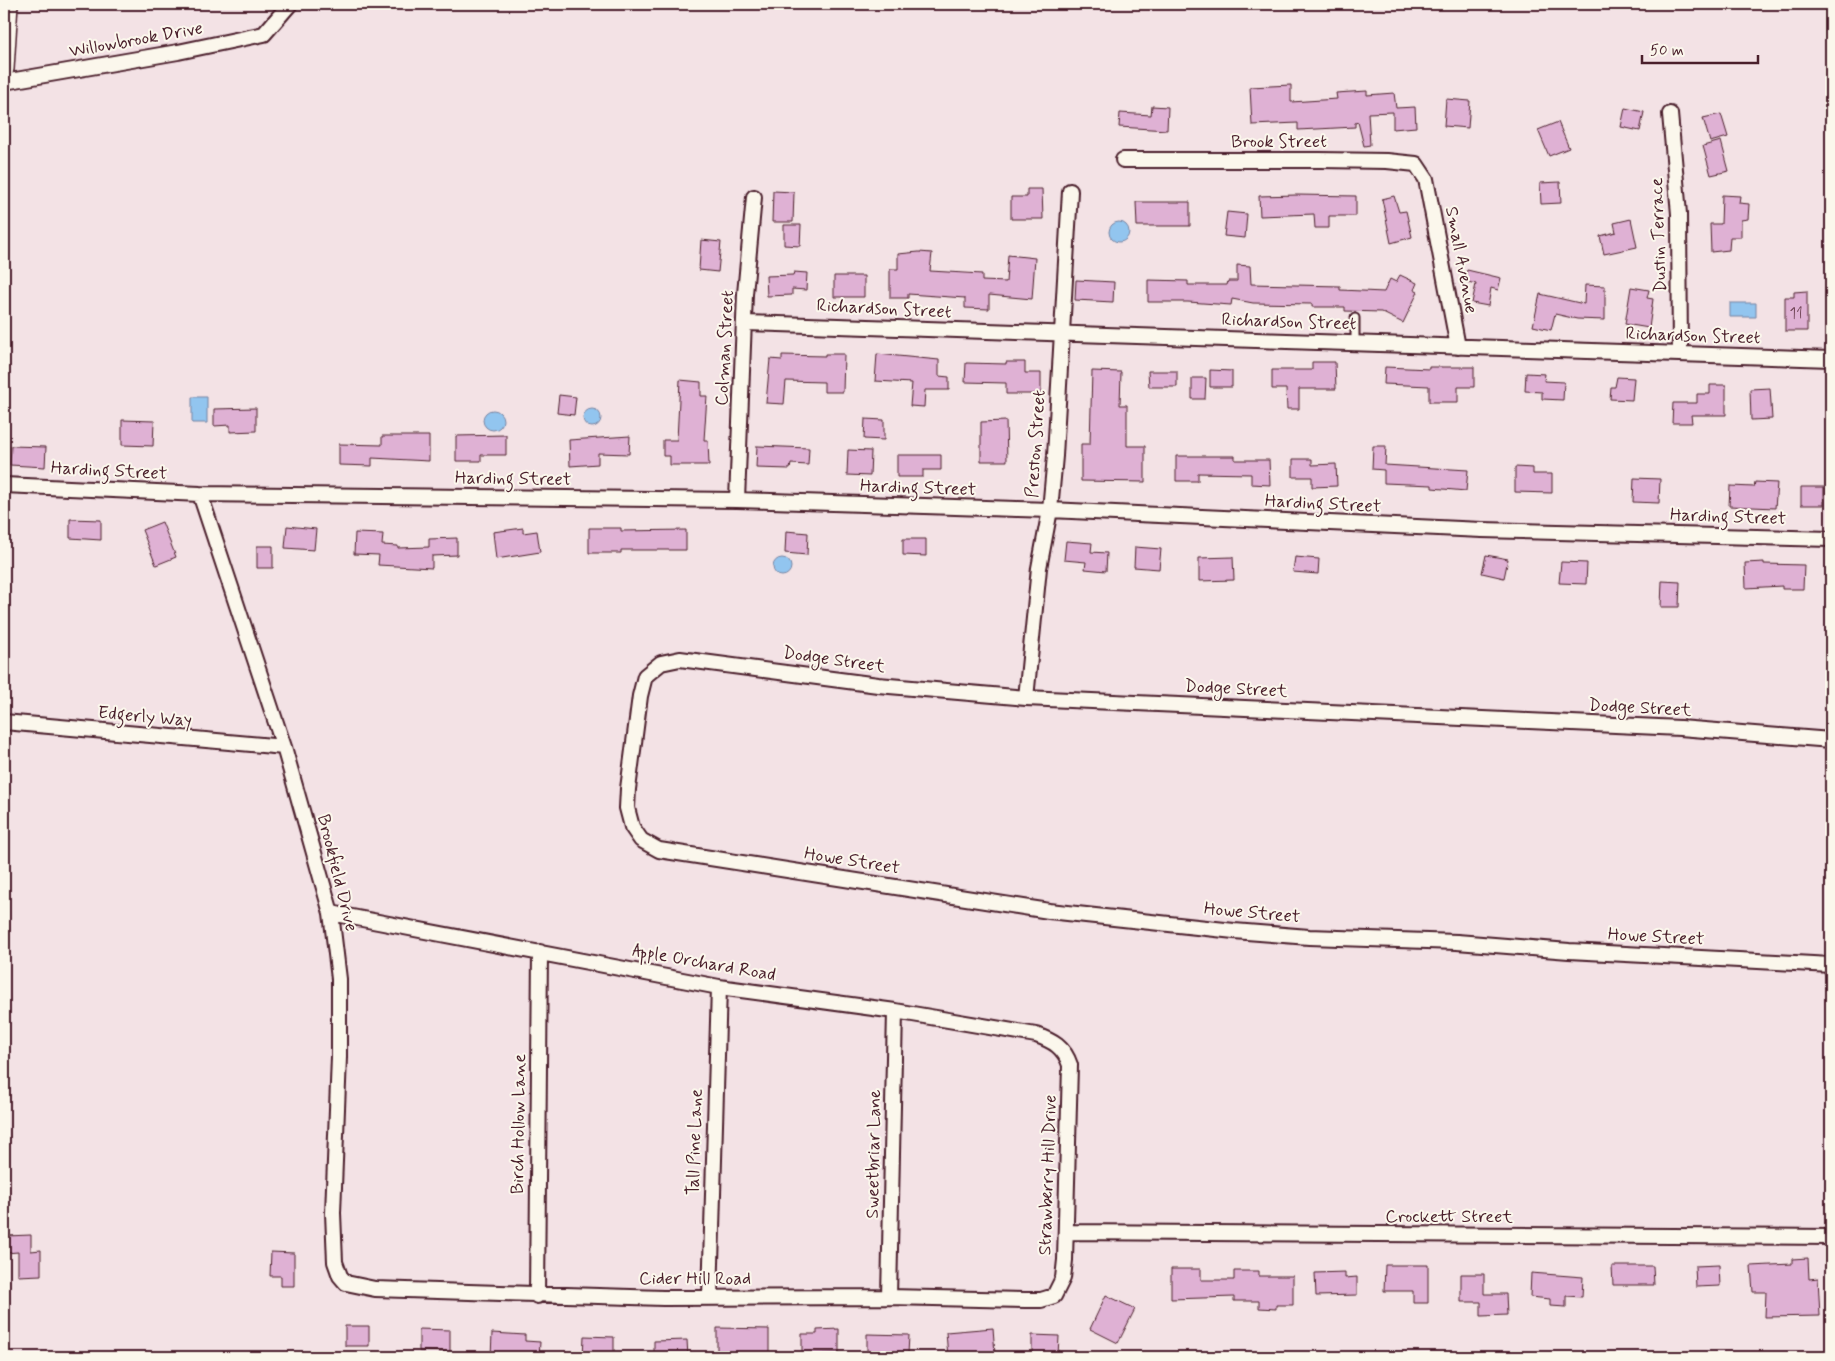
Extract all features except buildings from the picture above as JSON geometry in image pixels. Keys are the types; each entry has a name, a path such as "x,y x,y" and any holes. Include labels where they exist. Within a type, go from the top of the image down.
{"street":[{"path":"4,69 8,4"},
{"name":"Willowbrook Drive","path":"4,82 178,52 264,34 290,4"},
{"name":"Dustin Terrace","path":"1670,114 1678,214 1680,354"},
{"name":"Brook Street","path":"1123,160 1393,162 1416,164 1426,180"},
{"name":"Small Avenue","path":"1426,180 1458,347"},
{"name":"Preston Street","path":"1026,698 1039,568 1050,510 1055,456 1070,190"},
{"name":"Colman Street","path":"737,500 745,323 754,197"},
{"name":"Richardson Street","path":"745,323 1831,359"},
{"name":"Harding Street","path":"4,485 200,494 737,500 1050,510 1482,530 1831,539"},
{"name":"Brookfield Drive","path":"200,494 284,747 331,914 339,979 339,1057 333,1213 335,1262 340,1276"},
{"name":"Dodge Street","path":"645,676 661,663 680,659 878,685 1026,698 1671,728 1831,740"},
{"name":"Howe Street","path":"645,676 638,715 627,808 632,827 642,840 659,850 1050,911 1234,931 1309,937 1457,942 1569,951 1831,965"},
{"name":"Edgerly Way","path":"4,722 284,747"},
{"name":"Apple Orchard Road","path":"331,914 719,987 895,1011 1036,1035 1050,1040 1067,1054"},
{"name":"Birch Hollow Lane","path":"536,1296 540,952"},
{"name":"Tall Pine Lane","path":"710,1298 719,987"},
{"name":"Sweetbriar Lane","path":"889,1297 895,1011"},
{"name":"Strawberry Hill Drive","path":"1054,1296 1063,1278 1066,1232 1070,1065 1067,1054"},
{"name":"Crockett Street","path":"1066,1232 1831,1236"},
{"name":"Cider Hill Road","path":"340,1276 346,1283 375,1289 536,1296 710,1298 889,1297 1026,1300 1054,1296"}],"lane":[{"path":"1355,318 1355,343"}],"water":[{"path":"1119,222 1126,225 1129,232 1126,239 1119,242 1112,239 1109,232 1112,225"},
{"path":"1730,303 1756,303 1756,317 1730,317"},
{"path":"192,397 207,397 207,423 192,423"},
{"path":"592,409 600,414 601,418 596,426 592,427 584,422 583,418 588,410"},
{"path":"493,410 500,413 503,420 500,427 493,430 486,427 483,420 486,413"},
{"path":"782,558 788,561 791,567 788,573 782,576 776,573 773,567 776,561"}]}
